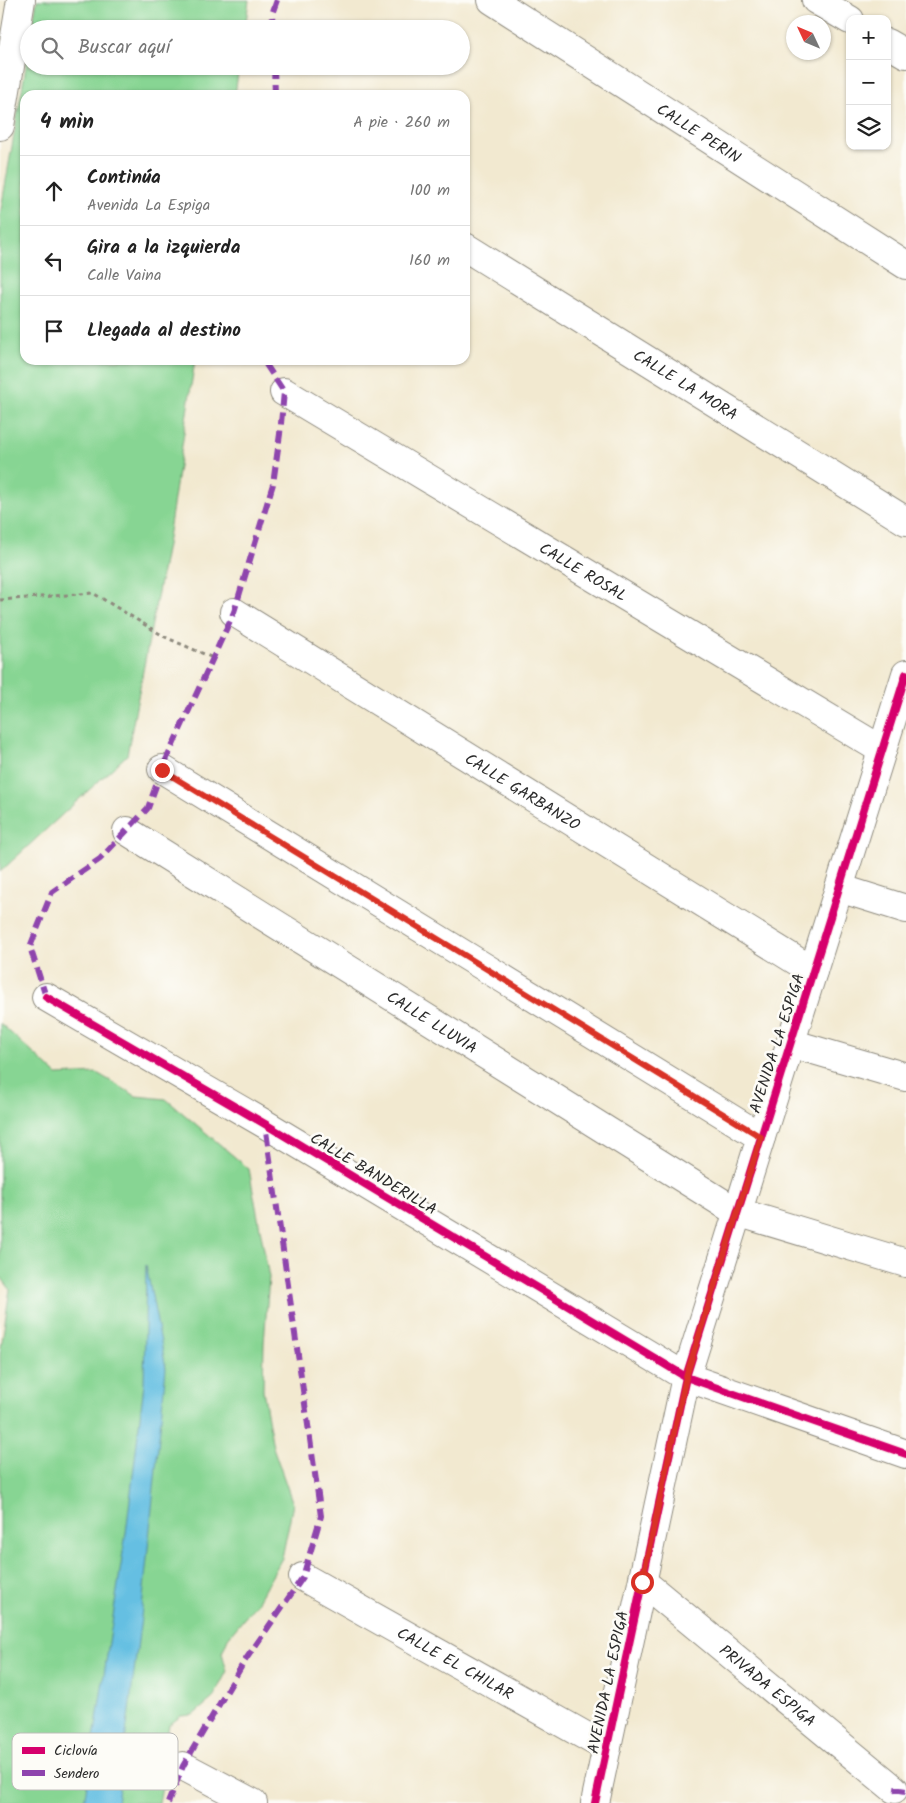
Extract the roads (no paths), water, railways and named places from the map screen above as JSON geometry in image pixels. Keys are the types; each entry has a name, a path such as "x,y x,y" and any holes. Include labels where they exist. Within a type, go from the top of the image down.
{"street":[{"path":"0,126 21,0"},
{"name":"CALLE PERIN","path":"492,0 906,265"},
{"path":"816,0 846,18"},
{"path":"891,45 906,54"},
{"name":"CALLE LA MORA","path":"470,250 906,521"},
{"name":"CALLE ROSAL","path":"284,392 882,750"},
{"name":"CALLE GARBANZO","path":"234,612 813,971"},
{"name":"AVENIDA LA ESPIGA","path":"595,1803 686,1377 906,674"},
{"path":"162,770 761,1137"},
{"name":"CALLE LLUVIA","path":"126,831 738,1212 906,1263"},
{"path":"839,888 906,909"},
{"name":"CALLE BANDERILLA","path":"46,997 265,1124 686,1377 906,1454"},
{"path":"790,1043 906,1077"},
{"name":"CALLE EL CHILAR","path":"303,1577 607,1748"},
{"name":"PRIVADA ESPIGA","path":"642,1582 894,1788"},
{"path":"183,1766 253,1803"}],"water":[{"path":"146,1265 166,1368 141,1618 126,1733 95,1733 126,1533 144,1384"},
{"path":"86,1790 119,1790 117,1803 84,1803"}]}
